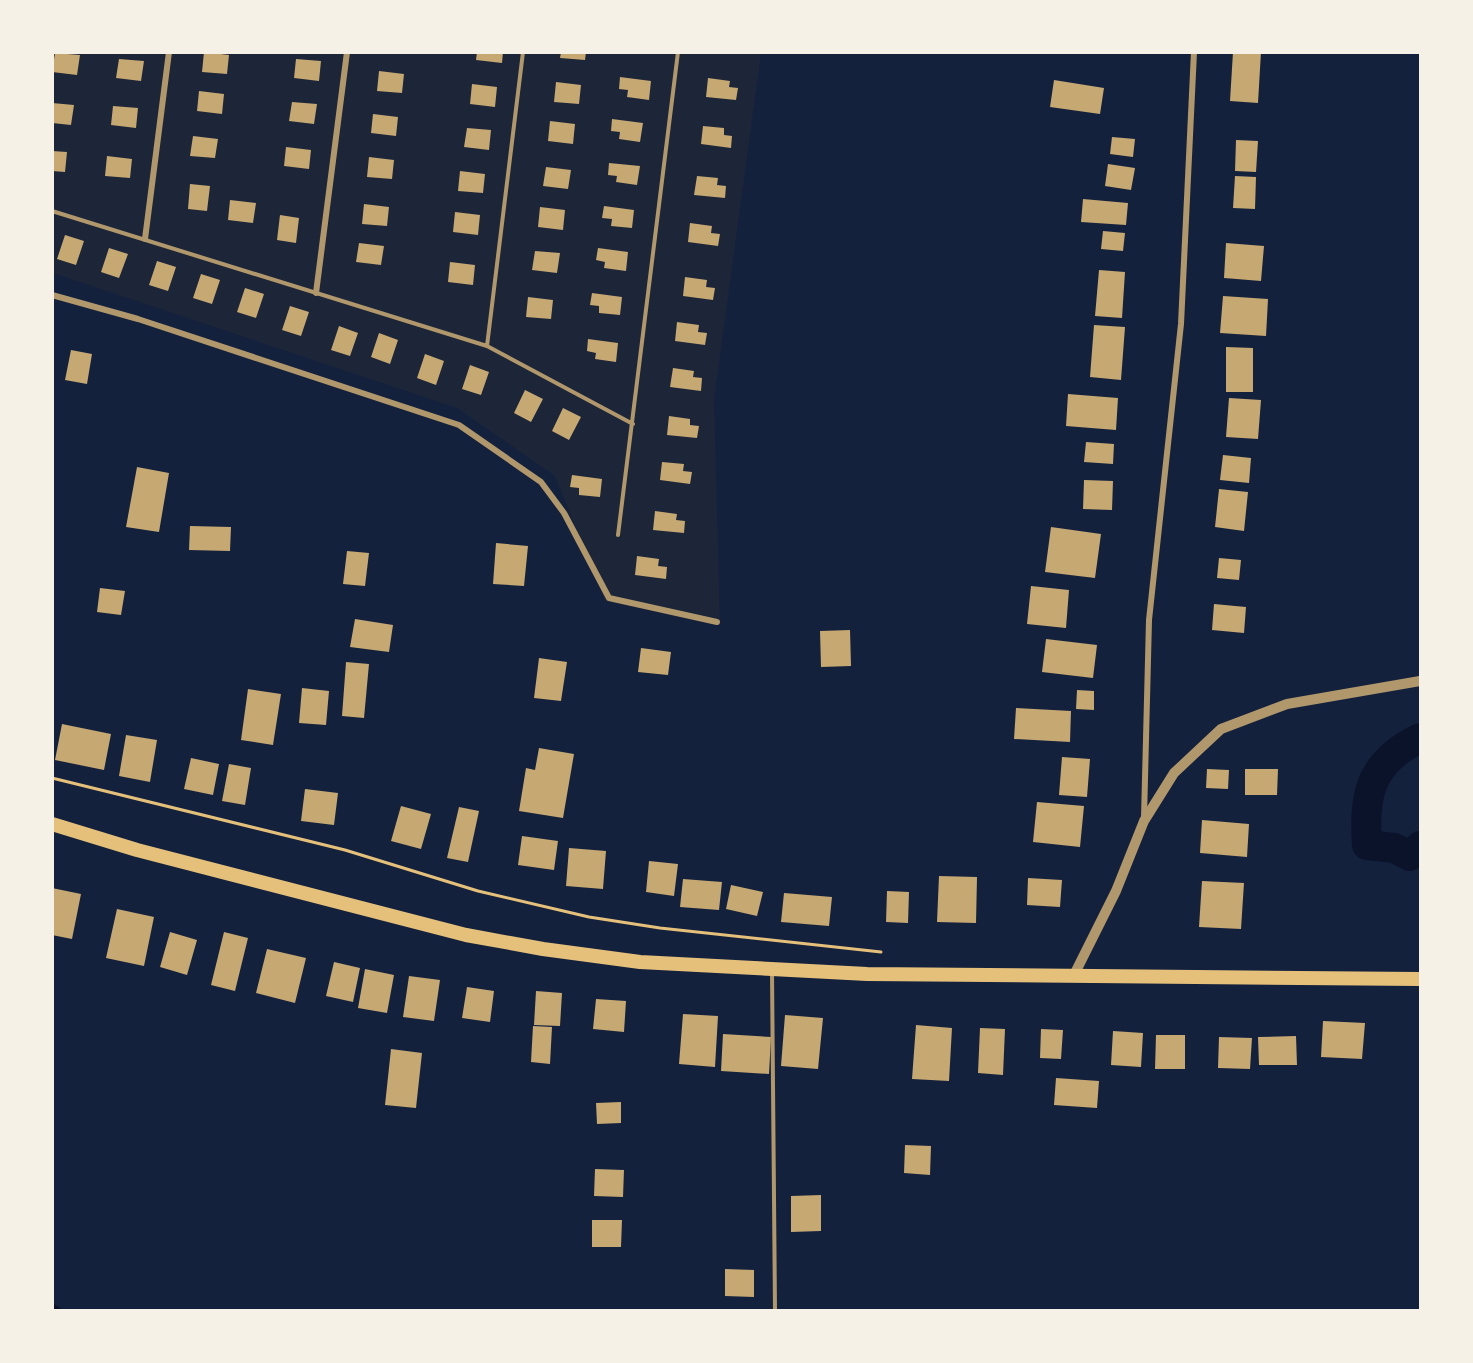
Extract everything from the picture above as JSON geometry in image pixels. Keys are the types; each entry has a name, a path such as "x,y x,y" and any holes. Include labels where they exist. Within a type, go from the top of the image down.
{"main road":[{"path":"52,824 156,855 466,935 543,950 640,962 771,970 1072,977 1420,979"}],"street":[{"path":"145,239 169,52"},
{"path":"316,293 347,52"},
{"path":"1144,821 1149,620 1181,324 1194,52"},
{"path":"52,295 138,319 459,425 541,482 564,513 609,598 717,622"},
{"path":"1072,977 1116,891 1144,821 1174,773 1221,729 1287,704 1420,681"}],"lane":[{"path":"487,346 523,52"},
{"path":"618,536 678,52"},
{"path":"52,211 487,346 633,424"},
{"path":"771,970 775,1311"}],"path":[{"path":"52,778 333,847 478,891 589,917 660,928 881,952"}],"shaded area":[{"path":"53,53 761,53 714,400 720,625 605,601 555,476 457,408 53,273"}],"building":[{"path":"204,52 229,55 227,74 202,72"},
{"path":"477,52 503,52 502,63 476,60"},
{"path":"561,52 586,52 585,60 560,58"},
{"path":"1233,52 1261,52 1258,103 1230,101"},
{"path":"55,53 80,55 77,75 52,72"},
{"path":"119,59 144,61 141,81 116,78"},
{"path":"296,59 321,61 319,81 294,78"},
{"path":"379,71 404,74 402,93 377,91"},
{"path":"620,77 651,81 649,100 627,97 628,90 619,89"},
{"path":"708,78 730,81 729,87 738,88 736,100 706,97"},
{"path":"1054,80 1104,88 1100,114 1050,107"},
{"path":"556,82 581,85 579,104 554,102"},
{"path":"472,84 497,87 495,107 470,104"},
{"path":"199,91 224,94 222,114 197,111"},
{"path":"292,102 317,104 314,124 289,121"},
{"path":"52,103 74,105 71,125 52,123"},
{"path":"113,106 138,108 136,128 111,125"},
{"path":"373,114 398,117 396,136 371,133"},
{"path":"612,119 643,123 640,142 619,139 620,132 611,131"},
{"path":"550,121 575,124 573,144 548,141"},
{"path":"703,126 724,128 724,135 732,136 731,148 701,144"},
{"path":"467,128 491,130 489,150 464,147"},
{"path":"193,136 218,139 215,158 190,156"},
{"path":"1112,137 1135,139 1133,157 1110,154"},
{"path":"1236,140 1258,141 1256,172 1235,171"},
{"path":"286,147 311,150 309,169 284,166"},
{"path":"52,151 67,152 65,172 52,171"},
{"path":"107,156 132,159 130,178 105,176"},
{"path":"369,157 394,160 392,179 367,177"},
{"path":"609,163 640,166 637,185 616,182 617,176 608,175"},
{"path":"1108,164 1135,168 1131,190 1105,186"},
{"path":"546,167 571,170 568,189 543,186"},
{"path":"460,171 485,174 483,193 458,191"},
{"path":"697,176 718,178 717,185 726,186 725,198 694,195"},
{"path":"1235,176 1256,177 1255,209 1233,208"},
{"path":"190,184 210,186 207,211 188,209"},
{"path":"1083,199 1128,203 1126,225 1081,222"},
{"path":"230,200 256,203 253,223 228,220"},
{"path":"364,204 389,207 387,226 362,224"},
{"path":"604,206 634,210 632,228 611,226 612,219 602,218"},
{"path":"540,207 565,210 563,230 538,227"},
{"path":"455,212 480,215 478,235 453,232"},
{"path":"280,215 299,218 296,243 277,240"},
{"path":"690,223 712,226 711,233 720,234 718,246 688,242"},
{"path":"1103,231 1125,233 1123,251 1101,249"},
{"path":"65,235 84,241 76,265 57,259"},
{"path":"359,243 384,246 381,265 356,262"},
{"path":"1226,243 1264,246 1261,281 1224,278"},
{"path":"109,248 128,254 119,278 101,272"},
{"path":"598,248 628,252 626,271 604,268 605,262 596,260"},
{"path":"535,251 560,253 557,273 532,270"},
{"path":"157,261 176,267 168,291 149,285"},
{"path":"450,262 475,265 473,285 448,282"},
{"path":"1099,270 1125,272 1122,318 1095,316"},
{"path":"201,274 220,280 212,304 193,298"},
{"path":"685,277 707,280 706,287 715,288 713,300 683,296"},
{"path":"245,288 264,294 256,318 237,312"},
{"path":"592,293 622,297 620,315 599,313 599,306 590,305"},
{"path":"1223,296 1268,299 1266,336 1220,333"},
{"path":"528,297 553,300 551,319 526,317"},
{"path":"290,306 309,312 301,336 282,330"},
{"path":"677,322 699,325 698,332 707,333 705,345 675,341"},
{"path":"1094,325 1125,327 1121,380 1090,377"},
{"path":"339,326 358,333 350,356 331,350"},
{"path":"379,333 398,340 390,364 371,357"},
{"path":"588,339 618,343 616,362 595,359 596,353 587,351"},
{"path":"1226,347 1253,348 1253,392 1226,392"},
{"path":"71,350 92,354 87,384 65,380"},
{"path":"425,354 444,361 436,385 417,378"},
{"path":"470,365 489,372 481,395 462,389"},
{"path":"673,368 694,371 693,377 702,378 701,391 670,387"},
{"path":"525,390 543,399 531,422 514,413"},
{"path":"1068,394 1118,398 1116,430 1066,426"},
{"path":"1229,398 1261,400 1258,439 1226,437"},
{"path":"563,408 581,417 569,440 552,431"},
{"path":"669,416 690,419 690,425 699,426 697,438 667,435"},
{"path":"1086,442 1114,444 1113,464 1084,462"},
{"path":"1223,455 1251,458 1249,483 1220,480"},
{"path":"662,462 684,464 683,471 692,472 690,484 660,480"},
{"path":"137,467 169,473 159,532 126,527"},
{"path":"572,475 602,479 600,497 579,495 579,488 570,487"},
{"path":"1084,480 1113,481 1112,510 1083,509"},
{"path":"1219,489 1248,492 1244,531 1215,527"},
{"path":"655,511 677,514 676,520 685,521 684,533 653,530"},
{"path":"190,526 231,527 230,551 189,550"},
{"path":"1051,527 1101,534 1095,578 1045,572"},
{"path":"496,543 528,546 524,586 493,584"},
{"path":"347,551 369,553 365,586 343,584"},
{"path":"637,556 659,559 658,566 667,567 666,579 635,575"},
{"path":"1219,558 1241,560 1239,580 1217,578"},
{"path":"1031,586 1069,590 1066,628 1027,624"},
{"path":"100,588 125,591 121,615 97,612"},
{"path":"1214,604 1246,607 1244,633 1212,630"},
{"path":"355,619 393,625 389,652 350,647"},
{"path":"850,630 851,666 821,667 820,631"},
{"path":"1046,639 1097,645 1093,678 1042,672"},
{"path":"641,648 671,652 668,675 638,672"},
{"path":"539,658 567,662 561,701 534,698"},
{"path":"346,662 369,664 364,718 342,716"},
{"path":"302,688 329,691 326,725 299,723"},
{"path":"248,689 281,694 273,745 241,740"},
{"path":"1077,690 1094,691 1094,710 1076,709"},
{"path":"1016,708 1071,711 1070,742 1014,739"},
{"path":"62,724 111,734 104,770 55,760"},
{"path":"126,735 157,740 150,782 119,776"},
{"path":"539,748 574,754 563,818 519,811 526,768 535,770"},
{"path":"1062,757 1090,759 1087,797 1059,795"},
{"path":"191,758 219,764 213,795 184,789"},
{"path":"229,764 251,768 245,805 222,801"},
{"path":"1207,769 1229,770 1228,789 1206,788"},
{"path":"1245,769 1278,769 1277,795 1245,795"},
{"path":"305,789 338,793 334,825 301,821"},
{"path":"1037,802 1084,806 1080,847 1033,842"},
{"path":"401,806 431,814 421,849 391,841"},
{"path":"459,807 479,811 468,862 447,858"},
{"path":"1202,820 1249,824 1247,857 1200,853"},
{"path":"522,836 558,841 554,870 518,865"},
{"path":"569,848 606,851 603,889 566,886"},
{"path":"649,861 678,864 674,896 646,892"},
{"path":"939,876 977,877 976,923 937,922"},
{"path":"1028,878 1062,880 1060,907 1027,905"},
{"path":"683,879 722,882 719,910 680,907"},
{"path":"1202,881 1244,883 1241,929 1199,927"},
{"path":"731,885 763,892 757,916 726,909"},
{"path":"52,888 81,894 72,939 52,935"},
{"path":"887,891 909,892 908,923 886,922"},
{"path":"784,893 832,897 829,926 781,922"},
{"path":"117,909 154,917 144,966 106,958"},
{"path":"170,932 197,940 187,975 160,967"},
{"path":"224,932 248,938 235,991 211,985"},
{"path":"267,949 306,958 295,1003 256,993"},
{"path":"334,962 360,968 353,1002 326,996"},
{"path":"365,969 394,975 387,1013 358,1008"},
{"path":"409,976 440,980 434,1021 403,1017"},
{"path":"467,987 494,991 490,1022 462,1018"},
{"path":"536,991 562,993 560,1026 534,1025"},
{"path":"596,999 626,1001 624,1032 593,1029"},
{"path":"683,1014 718,1016 715,1067 679,1064"},
{"path":"785,1015 823,1018 818,1069 781,1066"},
{"path":"1323,1021 1365,1023 1362,1059 1321,1057"},
{"path":"916,1025 952,1028 949,1081 912,1079"},
{"path":"533,1026 552,1027 550,1064 531,1062"},
{"path":"980,1028 1005,1029 1003,1075 978,1073"},
{"path":"1041,1029 1063,1030 1061,1059 1040,1058"},
{"path":"1113,1031 1143,1033 1141,1067 1111,1065"},
{"path":"723,1034 771,1037 769,1074 721,1071"},
{"path":"1156,1035 1185,1035 1185,1069 1155,1069"},
{"path":"1296,1036 1297,1065 1259,1065 1258,1037"},
{"path":"1219,1037 1252,1038 1250,1069 1218,1068"},
{"path":"391,1049 422,1053 416,1108 385,1105"},
{"path":"1056,1078 1099,1081 1097,1108 1054,1105"},
{"path":"621,1102 621,1123 597,1124 596,1103"},
{"path":"905,1145 931,1146 930,1175 904,1173"},
{"path":"595,1169 624,1170 623,1197 594,1196"},
{"path":"821,1195 821,1231 791,1232 791,1196"},
{"path":"592,1220 622,1220 621,1247 592,1247"},
{"path":"725,1269 754,1270 754,1297 725,1296"}],"waterway":[{"path":"1420,738 1403,747 1381,769 1369,795 1366,826 1367,845 1394,848 1410,856 1420,846"},
{"path":"52,1306 59,1310"}]}
